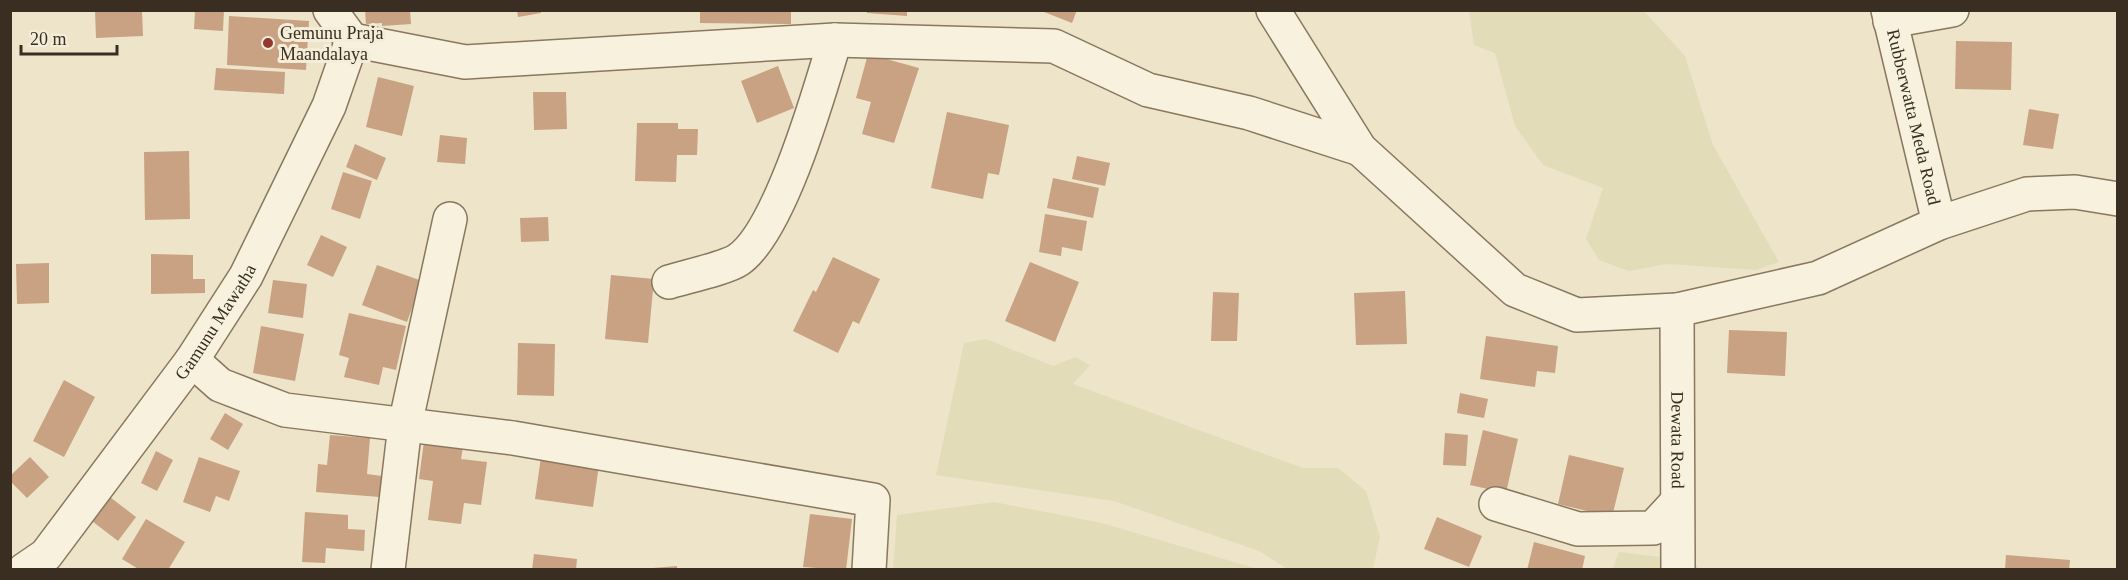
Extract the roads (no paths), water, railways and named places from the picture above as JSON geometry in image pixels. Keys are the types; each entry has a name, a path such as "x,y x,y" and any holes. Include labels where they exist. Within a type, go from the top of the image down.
{"street":[{"path":"330,10 352,40 465,62 835,40 1054,46 1148,90 1249,113 1360,149"},
{"path":"1273,10 1360,149 1515,290 1577,315 1677,310 1818,278 1939,223 2027,194 2075,192 2118,199"},
{"path":"1889,16 1952,10"},
{"name":"Rubberwatta Meda Road","path":"1889,16 1939,223"},
{"name":"Gamunu Mawatha","path":"24,570 46,555 192,360 246,276 328,106 352,40"},
{"path":"669,282 738,260 768,225 811,120 835,40"},
{"path":"388,570 405,425 450,219"},
{"name":"Dewata Road","path":"1677,310 1678,570"},
{"path":"192,360 219,385 285,410 513,438 873,500 869,570"},
{"path":"1496,504 1578,529 1599,529 1653,528 1677,502"}],"place":[{"name":"Gemunu Praja Maandalaya","path":"268,43"}]}
